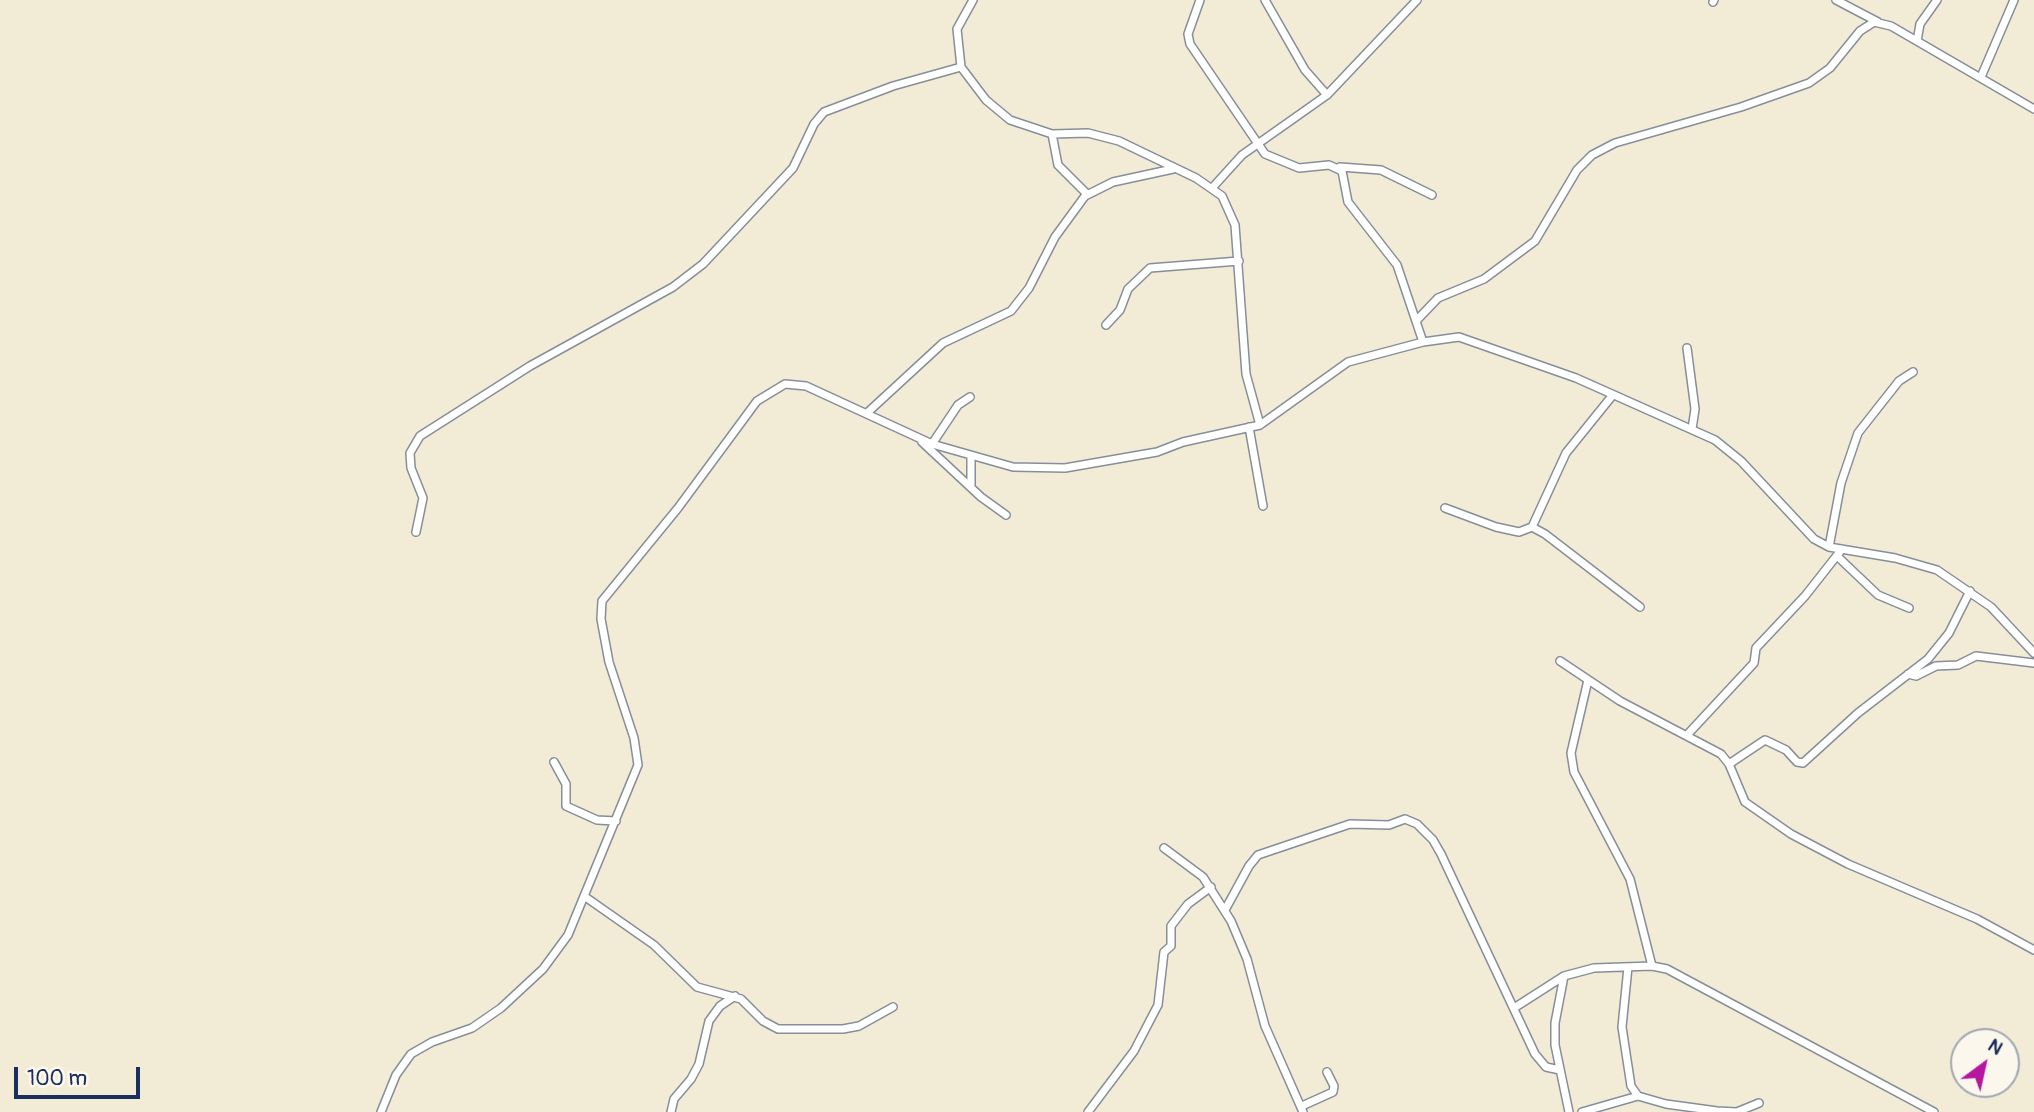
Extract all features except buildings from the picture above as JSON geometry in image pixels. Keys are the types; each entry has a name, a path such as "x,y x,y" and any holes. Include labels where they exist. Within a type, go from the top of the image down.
{"street":[{"path":"973,0 957,29 961,67 986,100 1010,120 1052,134 1088,134 1119,141 1213,187 1232,213 1239,261 1246,374 1260,425"},
{"path":"1200,0 1188,40 1248,125 1265,154 1293,166 1381,170 1432,195"},
{"path":"1265,0 1305,69 1328,95"},
{"path":"1213,187 1236,159 1258,145 1270,132 1328,95 1417,0"},
{"path":"1836,0 1917,41 2034,109"},
{"path":"1917,41 1923,20 1937,0"},
{"path":"1981,77 2014,0"},
{"path":"1416,321 1438,298 1484,279 1535,241 1577,170 1592,155 1615,143 1741,107 1809,83 1830,68 1865,27 1878,22"},
{"path":"416,532 423,499 411,468 410,453 420,436 530,366 673,287 703,264 793,168 814,124 824,112 893,86 961,67"},
{"path":"1052,134 1058,164 1087,194"},
{"path":"1339,167 1350,206 1393,257 1423,342"},
{"path":"867,413 943,342 1011,311 1029,288 1055,237 1087,194 1113,182 1174,169"},
{"path":"1106,325 1120,310 1128,289 1150,268 1239,261"},
{"path":"381,1112 396,1075 411,1054 419,1048 461,1034 486,1020 543,969 568,935 638,765 638,756 604,639 601,608 606,593 678,508 750,410 775,388 795,383 806,386 919,439 971,456 1013,467 1065,468 1157,452 1183,442 1260,425 1348,362 1423,342 1459,337 1576,378 1715,440 1741,461 1801,529 1839,553 1878,595 1909,608"},
{"path":"1686,348 1695,409 1692,429"},
{"path":"1829,547 1850,450 1858,433 1885,398 1913,372"},
{"path":"1445,508 1471,520 1518,532 1532,527 1566,453 1612,396"},
{"path":"932,444 958,405 970,397"},
{"path":"1249,427 1263,506"},
{"path":"919,439 995,509 1006,515"},
{"path":"971,456 971,485"},
{"path":"1532,527 1545,534 1640,607"},
{"path":"1839,553 1895,558 1937,570 1991,607 2034,653"},
{"path":"1687,735 1755,663 1756,648 1805,596 1839,553"},
{"path":"1729,764 1765,740 1786,750 1797,762 1803,763 1858,713 1938,648 1949,633 1970,591"},
{"path":"1908,674 1916,676 1936,666 1958,665 1976,656 2034,663"},
{"path":"1560,661 1620,701 1721,754 1729,764 1745,802 1791,834 1848,864 1977,919 2034,950"},
{"path":"1588,680 1571,753 1574,772 1630,879 1651,966"},
{"path":"554,762 566,784 566,806 590,818 616,821"},
{"path":"1225,910 1258,855 1350,824 1389,825 1405,819 1412,822 1433,839 1468,910 1497,980 1541,1063 1560,1070"},
{"path":"1164,848 1195,869 1211,887 1225,910 1247,959 1265,1026 1302,1109 1333,1092 1334,1086 1327,1072"},
{"path":"1088,1112 1134,1051 1160,1000 1164,952 1171,946 1171,926 1188,904 1211,887"},
{"path":"584,896 654,945 697,986 735,996 748,1004 763,1021 786,1031 859,1026 894,1007"},
{"path":"1514,1008 1564,976 1594,968 1651,966 1667,969 1934,1112"},
{"path":"1628,967 1622,1027 1631,1086 1638,1096 1666,1104 1717,1111 1737,1112 1759,1103"},
{"path":"1564,976 1555,1023 1560,1070 1569,1112"},
{"path":"671,1112 674,1099 691,1079 699,1064 709,1021 720,1006 735,996"},
{"path":"1582,1112 1609,1109 1638,1096"}]}
